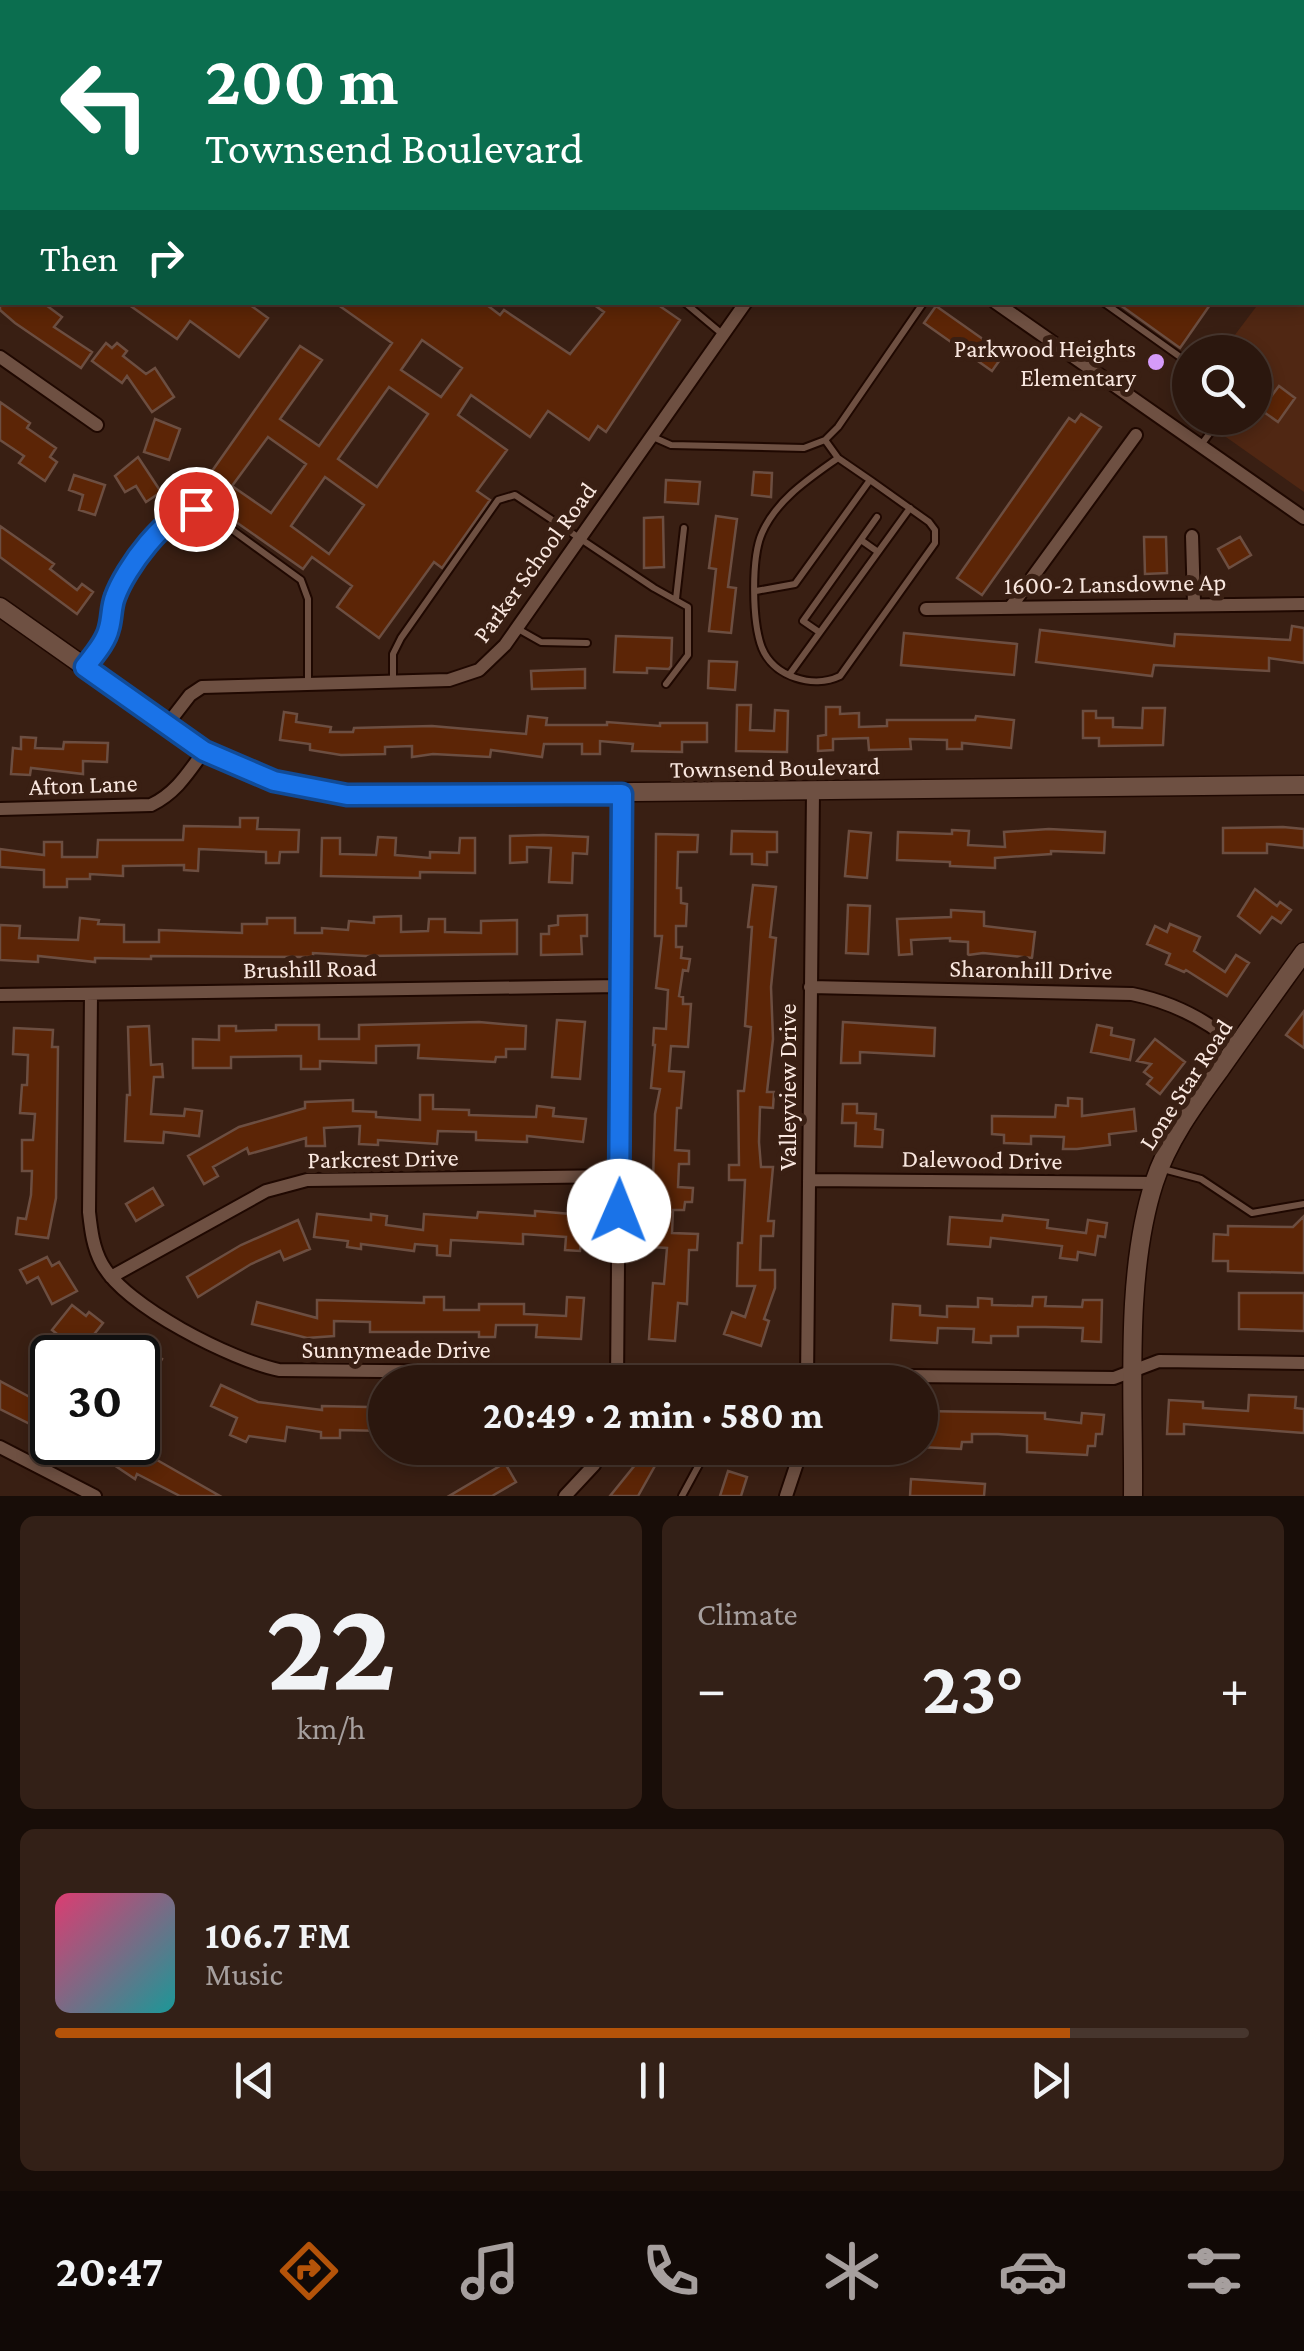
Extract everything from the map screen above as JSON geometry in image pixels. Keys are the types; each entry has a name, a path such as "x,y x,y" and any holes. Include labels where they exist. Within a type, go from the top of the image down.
{"street":[{"name":"Parker School Road","path":"166,726 190,695 202,687 466,677 492,660 744,305"},
{"path":"1000,305 1304,518"},
{"path":"0,357 97,425"},
{"path":"1010,608 1136,435"},
{"path":"1192,536 1194,603"},
{"name":"1600-2 Lansdowne Ap","path":"926,609 1304,604"},
{"name":"Townsend Boulevard","path":"0,607 204,751 274,781 347,795 1304,785"},
{"name":"Afton Lane","path":"0,809 151,805 179,786 204,751"},
{"name":"Valleyview Drive","path":"807,1365 813,792"},
{"path":"618,1365 622,794"},
{"name":"Lone Star Road","path":"1133,1496 1136,1290 1142,1228 1157,1176 1175,1136 1304,952"},
{"name":"Brushill Road","path":"0,995 620,986"},
{"name":"Sharonhill Drive","path":"810,987 1132,994 1185,1010 1237,1046"},
{"path":"91,994 89,1212 92,1238 111,1277"},
{"name":"Parkcrest Drive","path":"111,1277 266,1192 306,1180 620,1176"},
{"name":"Dalewood Drive","path":"809,1180 1157,1176"},
{"name":"Sunnymeade Drive","path":"111,1277 150,1311 254,1364 280,1370 368,1372"},
{"name":"Sunnymeade Drive","path":"938,1379 1114,1378 1159,1361 1304,1362"},
{"path":"0,1447 94,1496"},
{"path":"564,1496 594,1465"},
{"path":"786,1496 796,1465"}],"lane":[{"path":"688,305 724,335"},
{"path":"652,436 671,445 804,448 825,440 922,305"},
{"path":"1107,305 1172,351"},
{"path":"1200,446 1208,435"},
{"path":"825,440 838,458 929,522 935,530 935,543 840,676 828,682 806,682 773,664 762,649 757,628 755,563 761,534 770,520 791,494 838,458"},
{"path":"756,591 794,584 870,480"},
{"path":"393,682 393,654 400,638 502,497 522,498 688,607 688,655 666,684"},
{"path":"789,674 910,508"},
{"path":"85,667 109,630 113,600 161,527 183,510 196,509 209,512 301,580 308,599 308,684"},
{"path":"819,632 803,621 878,517"},
{"path":"676,599 684,528"},
{"path":"861,540 878,552"},
{"path":"516,628 541,642 588,643"},
{"path":"1157,1176 1201,1180 1252,1213 1304,1204"},
{"path":"682,1496 699,1465"}],"shaded area":[{"path":"1257,305 1304,305 1304,492 1223,435 1272,435 1272,335 1235,335"}],"building":[{"path":"0,305 46,305 62,317 54,327 92,352 81,368 0,310"},
{"path":"129,305 250,305 268,318 239,357 190,321 177,339"},
{"path":"338,305 487,305 500,315 504,310 570,354 604,312 594,305 658,305 680,320 606,432 598,426 589,440 548,411 530,437 471,395 458,415 507,450 477,491 490,500 442,568 434,562 379,638 337,607 352,586 312,557 303,569 226,515 235,503 205,481 300,346 322,360 280,419 319,446 392,343","holes":["422,340 462,368 441,397 401,370","389,387 428,414 377,487 338,459","268,437 306,464 271,513 232,486","325,477 364,505 329,554 291,526"]},
{"path":"1120,305 1210,305 1189,335 1172,335 1172,342"},
{"path":"936,306 1004,354 992,371 924,323"},
{"path":"106,343 112,348 117,343 127,351 123,356 146,374 155,368 174,397 152,412 127,376 122,383 92,361"},
{"path":"1279,386 1295,398 1278,422 1272,418 1272,395"},
{"path":"0,402 56,448 50,457 57,462 45,481 19,463 24,456 0,440"},
{"path":"1081,414 1101,427 982,595 957,578 1069,418 1075,422"},
{"path":"155,419 180,429 169,460 144,452"},
{"path":"138,457 161,492 146,502 136,486 125,492 115,476"},
{"path":"754,472 772,473 771,497 752,495"},
{"path":"74,475 105,485 95,515 79,510 83,495 69,490"},
{"path":"666,480 700,482 698,504 665,502"},
{"path":"716,516 737,519 728,587 736,588 731,633 709,631 716,569 709,568"},
{"path":"663,517 664,567 644,568 644,518"},
{"path":"0,526 54,564 50,569 77,590 82,584 93,592 77,614 0,557"},
{"path":"1144,537 1166,537 1167,573 1145,574"},
{"path":"1240,537 1251,555 1229,568 1218,549"},
{"path":"1292,626 1304,628 1304,663 1269,658 1269,671 1154,665 1152,676 1036,662 1040,630 1174,646 1175,634 1290,640"},
{"path":"904,633 1017,644 1014,675 901,665"},
{"path":"616,636 672,638 671,666 647,668 647,673 614,672"},
{"path":"709,661 737,662 735,690 708,688"},
{"path":"585,669 585,688 532,689 531,671"},
{"path":"737,705 751,705 750,730 774,731 775,710 788,711 787,752 736,751"},
{"path":"826,707 840,707 840,714 859,713 859,727 887,726 887,720 975,720 976,716 1014,720 1011,748 962,743 962,749 947,749 947,740 910,739 911,749 869,750 868,738 833,739 833,750 818,751 818,736 826,735"},
{"path":"1143,708 1165,708 1163,745 1099,746 1099,738 1083,738 1083,711 1096,711 1096,718 1113,718 1113,727 1142,728"},
{"path":"284,712 297,714 296,722 331,727 330,732 432,726 526,734 528,716 547,718 546,725 707,723 707,742 682,742 682,752 632,751 633,744 600,741 600,754 582,754 582,744 544,744 542,757 491,750 490,757 412,757 412,746 385,747 385,754 341,755 310,750 310,744 280,740"},
{"path":"21,737 36,738 35,748 63,749 64,742 108,743 107,762 83,761 83,774 31,768 30,775 11,774 13,748 21,749"},
{"path":"240,818 258,818 257,829 299,830 298,852 280,852 279,863 266,863 266,852 199,849 198,871 184,870 184,865 123,866 123,876 90,874 90,879 67,879 67,887 44,887 44,870 0,867 0,849 44,855 44,842 62,842 62,857 97,857 98,840 183,840 184,826 240,827"},
{"path":"1223,828 1304,829 1304,848 1267,844 1267,853 1223,853"},
{"path":"952,830 969,831 968,845 1005,847 1004,832 1105,832 1104,853 1051,851 995,858 995,868 897,860 898,832 952,834"},
{"path":"732,831 777,832 777,852 767,852 767,865 752,864 752,854 731,854"},
{"path":"849,831 871,833 867,878 845,876"},
{"path":"656,834 698,835 697,852 678,852 677,888 681,888 681,903 687,904 686,926 676,926 676,947 682,947 681,958 690,959 688,971 683,970 679,996 683,997 683,1004 691,1004 688,1047 671,1046 669,1071 684,1072 675,1150 689,1151 689,1164 679,1164 678,1187 693,1188 692,1202 685,1202 684,1210 673,1210 672,1233 698,1234 697,1250 689,1250 687,1304 678,1303 675,1341 649,1339 653,1283 664,1284 667,1248 651,1247 655,1114 660,1089 651,1088 654,1028 666,1029 668,990 656,988 662,936 655,936"},
{"path":"510,836 588,837 587,854 573,853 572,883 549,882 551,848 527,847 527,862 510,863"},
{"path":"378,837 396,838 395,855 430,858 430,852 459,853 460,838 475,838 475,873 420,872 420,878 321,876 322,838 340,838 340,854 376,855"},
{"path":"753,885 776,887 770,937 776,938 767,1092 774,1092 773,1108 760,1107 759,1142 761,1167 773,1167 768,1221 774,1221 773,1236 761,1236 760,1270 775,1270 775,1288 764,1319 769,1321 761,1346 724,1334 732,1312 745,1317 755,1286 737,1286 745,1180 729,1180 729,1165 739,1165 738,1091 744,1091 751,1027 745,1026"},
{"path":"1255,889 1277,906 1280,902 1291,910 1281,923 1272,917 1260,933 1238,916"},
{"path":"848,905 870,906 868,954 846,953"},
{"path":"951,910 984,912 984,926 1035,932 1032,958 968,955 968,942 950,938 911,940 912,954 899,955 897,919 951,917"},
{"path":"587,915 587,936 581,936 582,954 541,955 541,934 549,934 549,926 558,925 558,916"},
{"path":"401,916 401,932 428,931 429,919 445,919 445,932 481,933 481,921 517,920 517,954 151,956 95,958 95,962 38,956 38,962 0,960 0,925 20,926 19,938 78,940 80,918 99,920 98,924 124,925 124,942 159,942 159,930 242,933 242,924 267,924 267,918 295,918 295,933 322,933 322,928 348,930 349,921 374,923 374,917"},
{"path":"1170,924 1200,937 1194,951 1225,972 1236,955 1249,963 1227,996 1186,970 1166,964 1170,954 1147,944 1155,926 1167,932"},
{"path":"1304,1011 1304,1048 1286,1035"},
{"path":"557,1020 585,1022 580,1079 552,1077"},
{"path":"479,1022 526,1026 525,1049 506,1049 506,1057 496,1057 495,1062 418,1058 419,1045 376,1046 376,1063 320,1061 320,1069 301,1069 301,1056 231,1057 231,1068 193,1068 193,1039 219,1040 219,1026 236,1026 236,1031 276,1030 276,1025 319,1025 319,1039 359,1039 359,1025"},
{"path":"843,1022 935,1028 934,1056 860,1052 860,1063 841,1063"},
{"path":"1097,1025 1112,1028 1111,1035 1134,1040 1130,1060 1091,1052"},
{"path":"149,1026 151,1065 162,1064 163,1077 154,1077 151,1114 184,1116 185,1109 202,1111 199,1136 164,1132 163,1143 125,1141 130,1095 128,1027"},
{"path":"14,1028 53,1030 52,1047 58,1047 56,1198 48,1238 16,1234 18,1218 26,1219 31,1195 32,1171 22,1171 22,1140 33,1140 35,1114 20,1113 22,1085 27,1085 28,1055 13,1054"},
{"path":"1155,1039 1185,1062 1160,1094 1147,1084 1152,1078 1144,1072 1151,1064 1137,1061"},
{"path":"420,1095 433,1095 433,1109 469,1110 469,1115 536,1117 537,1106 554,1108 553,1116 586,1119 583,1142 527,1136 527,1142 476,1140 476,1132 438,1131 437,1144 378,1140 378,1145 359,1144 360,1126 324,1128 325,1146 306,1146 306,1138 249,1154 247,1148 213,1167 218,1176 204,1184 188,1156 239,1127 305,1108 305,1102 353,1100 353,1111 420,1120"},
{"path":"1068,1098 1082,1099 1082,1116 1134,1109 1136,1131 1109,1134 1110,1145 1077,1149 1063,1149 1064,1137 1031,1136 1031,1144 1004,1143 1004,1135 992,1134 992,1116 1055,1117 1056,1105 1068,1106"},
{"path":"843,1104 857,1104 857,1113 876,1114 875,1129 883,1130 882,1147 855,1146 856,1123 842,1123"},
{"path":"153,1188 163,1205 136,1221 126,1204"},
{"path":"535,1211 583,1215 580,1251 565,1250 566,1237 523,1234 523,1244 451,1240 450,1256 437,1255 437,1246 415,1244 414,1251 361,1244 361,1249 347,1247 348,1241 314,1237 317,1214 371,1220 371,1214 387,1216 386,1225 423,1230 424,1214 477,1218 478,1212 535,1216"},
{"path":"1003,1215 1048,1220 1047,1228 1086,1233 1088,1220 1107,1223 1105,1237 1098,1236 1095,1255 1078,1252 1077,1260 1060,1258 1062,1246 991,1238 990,1247 948,1244 950,1217 1002,1221"},
{"path":"1304,1216 1304,1273 1228,1271 1228,1261 1213,1261 1214,1234 1228,1235 1228,1226 1293,1227"},
{"path":"298,1220 310,1249 284,1260 280,1251 198,1297 187,1277 241,1245"},
{"path":"47,1257 52,1266 59,1262 77,1291 52,1304 38,1277 27,1283 20,1270"},
{"path":"1239,1293 1304,1293 1304,1331 1239,1329"},
{"path":"424,1297 444,1297 444,1310 479,1310 479,1304 524,1304 524,1314 566,1316 567,1297 584,1298 581,1339 536,1337 537,1325 496,1325 495,1337 479,1337 479,1332 370,1332 370,1322 334,1321 334,1336 307,1338 252,1324 257,1302 317,1318 317,1300 424,1303"},
{"path":"1033,1297 1046,1297 1045,1306 1082,1307 1083,1300 1102,1300 1101,1342 1082,1341 1083,1328 1045,1327 1018,1327 1018,1336 991,1336 991,1343 973,1342 974,1329 938,1328 937,1343 891,1340 893,1304 920,1306 920,1315 947,1317 947,1306 978,1307 978,1298 992,1299 992,1305 1032,1306"},
{"path":"72,1305 103,1323 93,1335 58,1335 52,1330"},
{"path":"0,1381 30,1397 30,1424 0,1409"},
{"path":"221,1385 258,1402 322,1410 322,1406 368,1407 368,1431 340,1430 340,1438 321,1438 321,1432 287,1427 285,1441 249,1436 246,1442 230,1435 237,1418 211,1406"},
{"path":"1249,1395 1296,1397 1295,1408 1304,1409 1304,1433 1184,1424 1184,1434 1167,1434 1169,1400 1203,1402 1203,1408 1248,1411"},
{"path":"938,1411 1045,1413 1045,1419 1081,1423 1082,1413 1104,1415 1102,1434 1096,1434 1095,1446 1088,1446 1087,1455 1027,1452 1027,1436 998,1434 972,1434 972,1442 962,1442 961,1449 938,1448"},
{"path":"160,1462 220,1496 180,1496 137,1474 135,1479 114,1465 160,1465"},
{"path":"502,1465 506,1465 516,1482 492,1496 449,1496"},
{"path":"635,1465 655,1465 638,1496 610,1496"},
{"path":"728,1471 747,1477 741,1496 720,1496"},
{"path":"911,1479 985,1484 984,1496 910,1496"}],"place":[{"name":"Parkwood Heights Elementary","path":"1156,362"}],"route":[{"path":"196,509 183,510 161,527 113,600 109,630 85,667 166,726 234,766 274,781 347,795 622,794 619,1211"}]}
